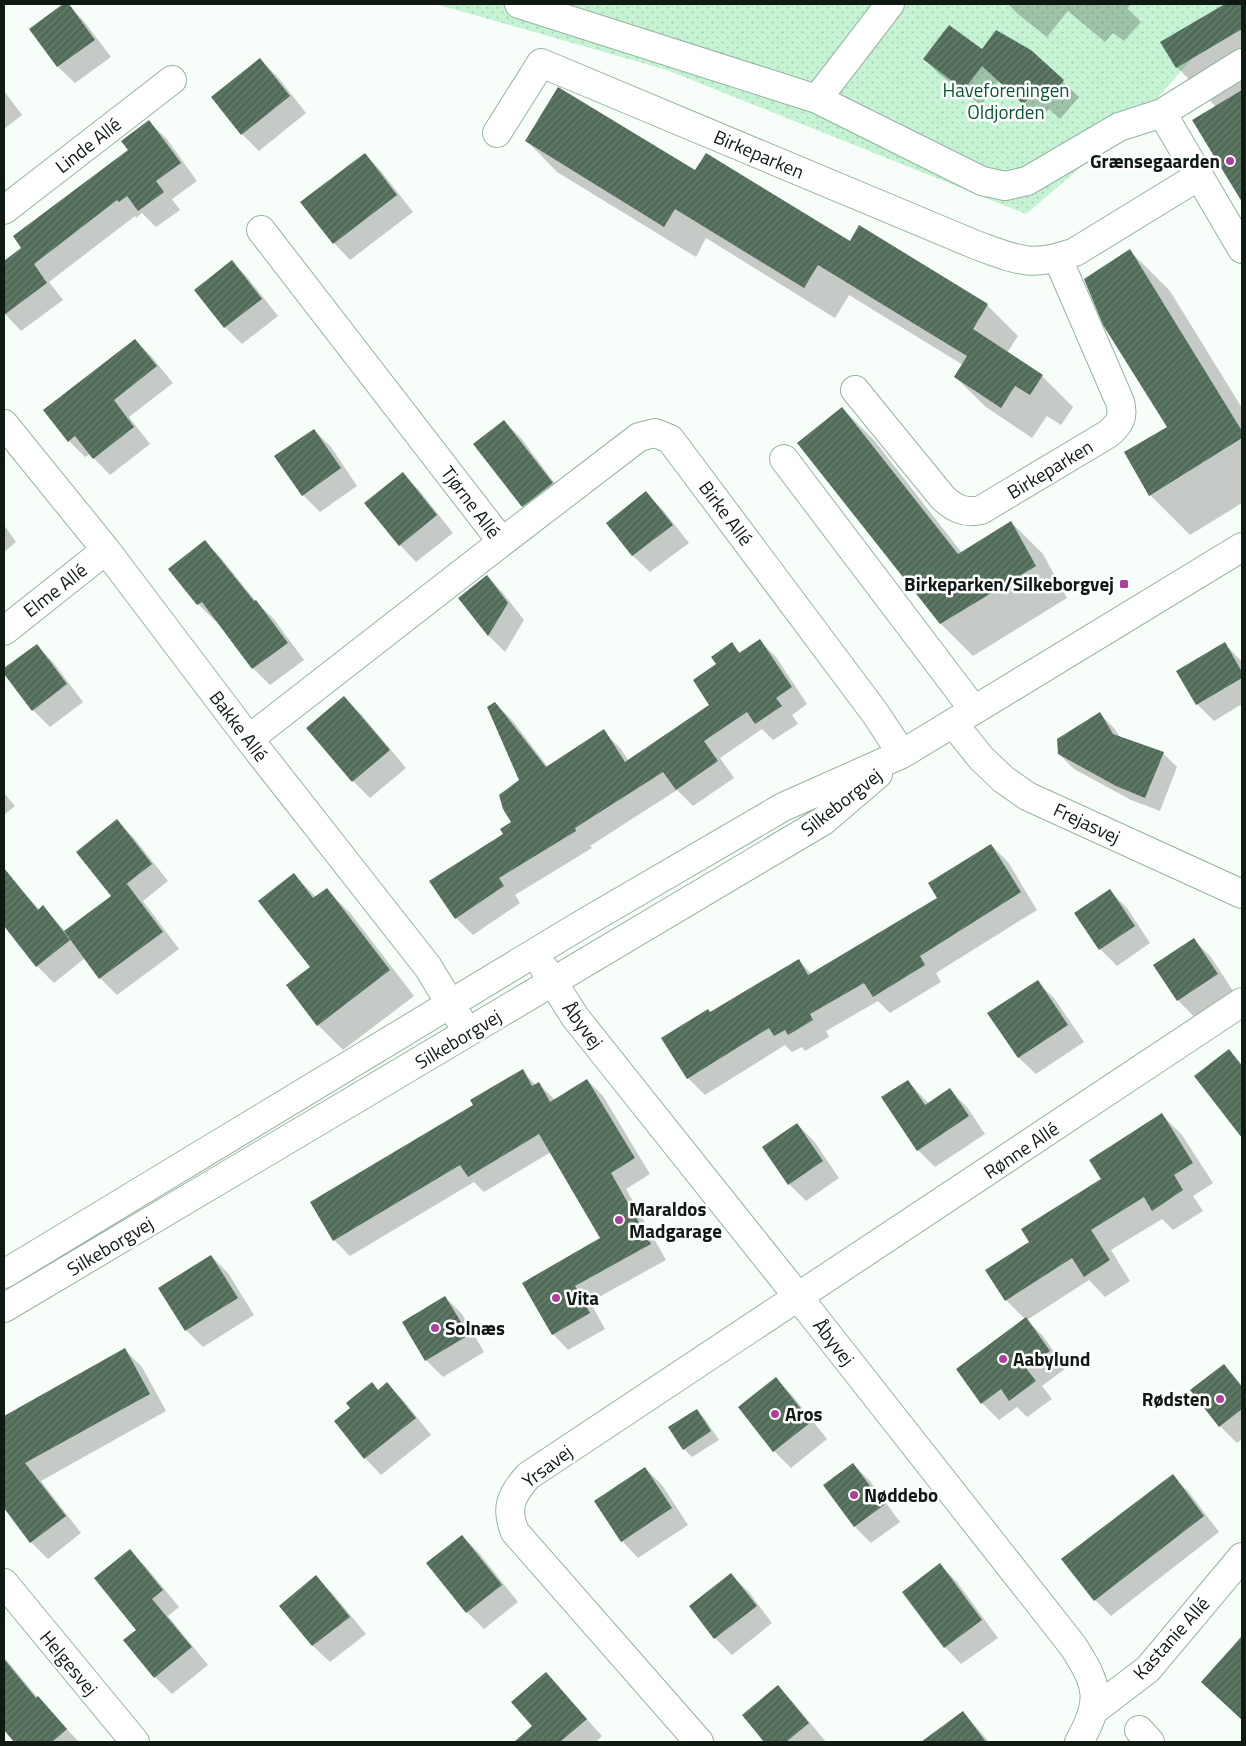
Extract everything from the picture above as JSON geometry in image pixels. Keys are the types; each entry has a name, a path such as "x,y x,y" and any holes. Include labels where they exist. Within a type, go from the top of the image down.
{"street":[{"path":"817,99 890,4"},
{"path":"538,7 817,99 982,181 1005,186 1027,181 1119,126 1162,113 1242,63"},
{"name":"Birkeparken","path":"496,133 541,63 976,246 1023,260 1038,262 1058,259 1075,252 1199,176"},
{"name":"Linde Allé","path":"4,210 172,80"},
{"path":"1162,113 1242,249"},
{"name":"Tjørne Allé","path":"249,739 502,542 262,230"},
{"name":"Birkeparken","path":"855,390 943,498 953,506 973,512 981,510 1108,434 1117,427 1123,412 1058,259"},
{"name":"Bakke Allé","path":"4,424 106,550 249,739 428,967 468,1033"},
{"name":"Birke Allé","path":"502,542 640,437 655,433 670,439 875,712 902,754"},
{"path":"784,459 964,716"},
{"name":"Silkeborgvej","path":"4,1274 535,953 783,807 902,754 1242,547"},
{"name":"Elme Allé","path":"4,631 106,550"},
{"name":"Frejasvej","path":"964,716 981,758 1003,780 1027,796 1242,894"},
{"name":"Silkeborgvej","path":"4,1308 824,821 902,754"},
{"name":"Åbyvej","path":"535,953 575,1017 1074,1646 1089,1670 1095,1689 1093,1711 1079,1742"},
{"name":"Rønne Allé","path":"799,1298 1242,1002"},
{"name":"Yrsavej","path":"699,1742 515,1532 509,1518 511,1500 518,1487 528,1476 799,1298"},
{"name":"Kastanie Allé","path":"1093,1711 1148,1669 1242,1557"},
{"name":"Helgesvej","path":"4,1584 135,1742"}],"green space":[{"name":"Haveforeningen Oldjorden","path":"436,4 1240,4 1146,111 1026,214 667,70"}],"building":[{"path":"63,4 69,4 95,40 57,67 29,29"},
{"path":"1225,4 1242,4 1242,29 1176,68 1160,42"},
{"path":"949,25 982,49 996,30 1031,50 1064,80 1044,104 1033,94 1023,104 982,66 964,90 923,59"},
{"path":"260,58 290,96 241,135 211,97"},
{"path":"558,87 695,170 706,153 850,241 859,225 988,304 973,329 1043,375 1030,395 1015,386 1001,408 954,377 967,356 818,265 804,288 675,209 664,227 525,141"},
{"name":"Grænsegaarden","path":"1242,90 1242,202 1192,120"},
{"path":"149,120 181,163 156,181 164,192 138,211 127,196 119,202 117,200 34,264 47,283 4,315 4,261 21,248 13,236 128,150 121,141"},
{"path":"365,153 397,195 333,244 300,202"},
{"path":"1130,249 1242,431 1242,438 1149,496 1124,452 1167,427 1103,325 1084,279"},
{"path":"232,260 262,299 224,328 194,290"},
{"path":"135,339 157,366 114,400 134,427 93,459 75,436 68,442 43,410"},
{"path":"842,407 958,554 1011,521 1036,566 940,624 797,443"},
{"path":"504,420 553,483 522,507 473,444"},
{"path":"314,429 341,468 302,496 274,456"},
{"path":"403,472 437,515 399,546 364,503"},
{"path":"646,491 673,525 632,556 606,523"},
{"path":"205,540 254,601 256,600 288,643 252,669 202,602 197,605 168,569"},
{"path":"487,575 508,603 488,636 458,598"},
{"path":"760,639 792,687 776,698 782,706 755,724 747,712 704,741 718,761 676,790 663,772 575,828 576,831 499,878 504,886 455,919 429,881 503,834 500,829 511,822 503,809 499,795 519,780 487,707 495,702 546,767 604,729 625,762 709,705 693,680 716,664 711,657 732,642 739,653"},
{"path":"1225,642 1242,672 1242,678 1196,705 1176,671"},
{"path":"37,644 67,684 32,711 4,674 4,668"},
{"path":"344,696 390,750 352,782 306,728"},
{"path":"1100,712 1113,734 1164,752 1145,798 1116,786 1058,754 1057,739"},
{"path":"117,819 152,864 125,885 127,884 163,932 99,979 64,931 111,896 76,852"},
{"path":"991,844 1021,892 920,956 925,965 873,997 864,983 810,1014 813,1020 788,1035 785,1030 774,1036 769,1028 687,1079 661,1038 708,1009 710,1012 799,959 808,975 937,898 928,883"},
{"path":"4,868 38,910 43,905 70,940 36,967 4,926"},
{"path":"294,873 313,898 327,888 390,970 317,1026 286,985 310,967 258,901"},
{"path":"1110,889 1135,926 1099,950 1074,913"},
{"path":"1194,938 1218,974 1177,1001 1153,965"},
{"path":"1038,980 1068,1025 1018,1058 987,1013"},
{"path":"1229,1049 1242,1066 1242,1138 1194,1076"},
{"path":"523,1069 532,1086 539,1082 550,1102 587,1079 635,1158 611,1173 651,1244 575,1286 590,1313 552,1335 522,1283 600,1238 539,1134 468,1177 460,1165 333,1241 310,1202 473,1105 470,1100"},
{"path":"908,1080 925,1105 950,1088 969,1116 917,1151 881,1097"},
{"path":"1162,1113 1193,1163 1174,1175 1183,1190 1152,1211 1144,1197 1091,1230 1110,1260 1084,1277 1072,1258 1005,1301 985,1270 1029,1242 1021,1229 1101,1179 1089,1160"},
{"path":"797,1123 823,1161 788,1185 762,1147"},
{"path":"211,1255 238,1298 185,1331 158,1288"},
{"name":"Solnæs","path":"445,1296 469,1335 425,1361 402,1322"},
{"name":"Aabylund","path":"1026,1317 1050,1351 1026,1368 1036,1381 1009,1401 1001,1389 981,1404 956,1369"},
{"path":"125,1348 150,1394 25,1463 66,1516 30,1543 4,1508 4,1416"},
{"name":"Rødsten","path":"1224,1364 1242,1387 1242,1409 1219,1427 1190,1390"},
{"name":"Aros","path":"776,1377 811,1422 773,1452 738,1407"},
{"path":"372,1382 378,1390 387,1382 416,1418 364,1459 334,1421 350,1408 346,1403"},
{"path":"697,1409 711,1431 683,1450 668,1427"},
{"name":"Nøddebo","path":"853,1463 884,1505 854,1527 823,1485"},
{"path":"645,1467 672,1508 621,1542 594,1501"},
{"path":"1173,1474 1204,1516 1094,1601 1061,1559"},
{"path":"462,1535 502,1585 466,1613 426,1563"},
{"path":"130,1549 163,1590 152,1599 192,1647 154,1678 123,1640 136,1630 94,1578"},
{"path":"940,1563 982,1620 944,1648 902,1592"},
{"path":"731,1573 757,1606 714,1639 689,1606"},
{"path":"316,1575 350,1617 312,1646 279,1606"},
{"path":"1242,1636 1242,1720 1201,1682"},
{"path":"4,1659 36,1698 38,1696 67,1729 52,1742 14,1742 4,1730"},
{"path":"546,1672 587,1719 560,1742 514,1742 532,1726 511,1702"},
{"path":"778,1685 809,1723 786,1742 764,1742 742,1715"},
{"path":"963,1711 986,1742 921,1742"}],"place":[{"name":"Grænsegaarden","path":"1230,161"},
{"name":"Birkeparken/Silkeborgvej","path":"1124,584"},
{"name":"Maraldos Madgarage","path":"619,1220"},
{"name":"Vita","path":"556,1298"},
{"name":"Solnæs","path":"435,1328"},
{"name":"Aabylund","path":"1003,1359"},
{"name":"Rødsten","path":"1220,1399"},
{"name":"Aros","path":"775,1414"},
{"name":"Nøddebo","path":"854,1495"}]}
